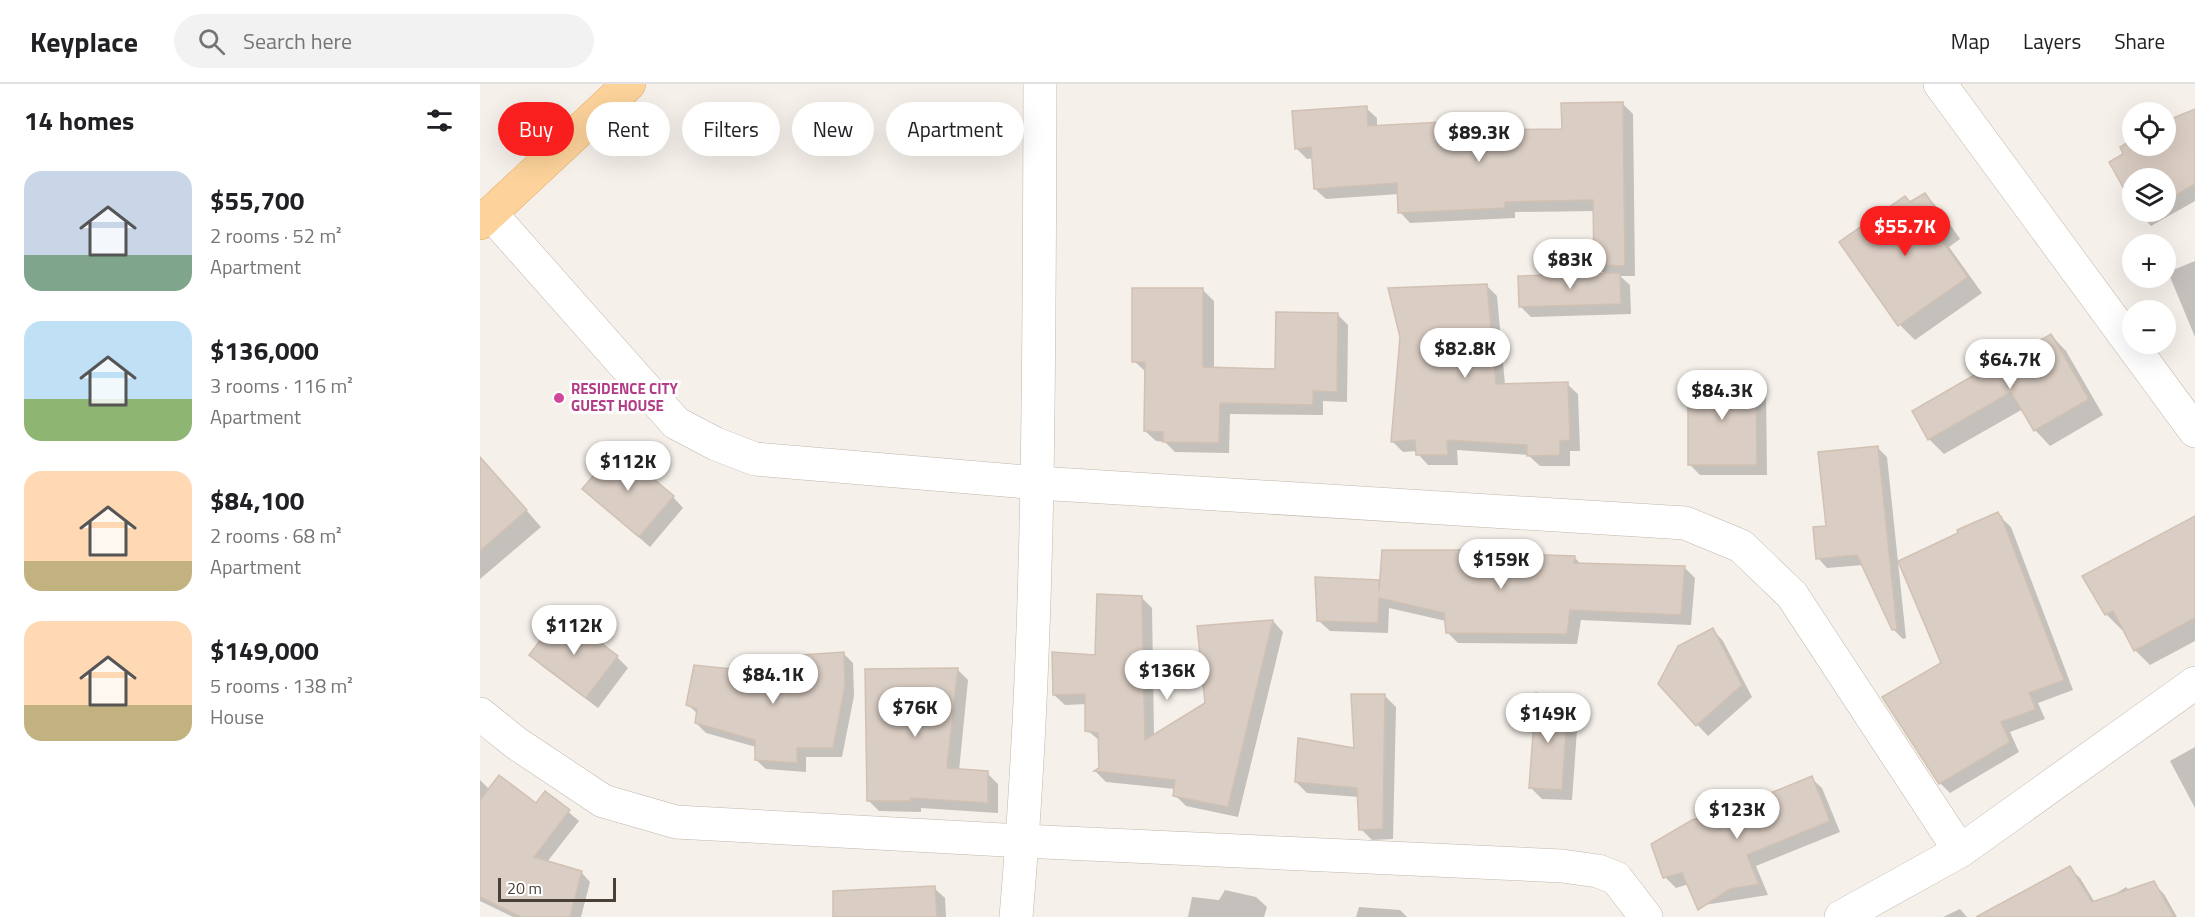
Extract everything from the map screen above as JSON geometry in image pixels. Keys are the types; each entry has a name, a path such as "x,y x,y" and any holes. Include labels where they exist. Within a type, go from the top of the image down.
{"main road":[{"path":"485,218 629,84"}],"street":[{"path":"1016,917 1023,841 1038,483 1040,84"},
{"path":"1940,84 2195,431"},
{"path":"485,218 676,423 716,444 755,459 1038,483 1685,523 1741,546 1792,595 1960,851"},
{"path":"1841,917 1960,851 2195,684"},
{"path":"480,714 516,743 603,801 676,822 1562,866 1598,871 1616,878 1646,917"}],"building":[{"path":"1623,102 1625,266 1594,265 1593,200 1505,202 1505,208 1398,213 1397,183 1314,189 1311,147 1295,149 1292,111 1367,106 1368,126 1500,119 1501,130 1562,129 1561,103"},
{"path":"2195,109 2195,184 2176,195 2176,168 2122,168 2122,185 2109,162 2122,155 2176,156 2176,117"},
{"path":"1925,193 1946,223 1935,231 1968,277 1898,326 1839,242 1905,196 1910,202"},
{"path":"1620,273 1621,304 1519,307 1518,276"},
{"path":"1487,284 1496,384 1568,382 1570,440 1560,441 1560,455 1527,456 1527,445 1447,440 1448,455 1416,455 1415,440 1391,442 1400,337 1388,288"},
{"path":"1132,288 1203,288 1203,367 1275,369 1276,312 1338,313 1337,392 1313,391 1313,405 1220,403 1219,443 1163,442 1163,432 1144,431 1145,362 1132,362"},
{"path":"2051,334 2089,399 2034,431 2011,392 1928,440 1912,411 2021,348 2023,350"},
{"path":"1756,377 1757,465 1688,465 1688,378"},
{"path":"1878,446 1897,629 1892,630 1857,555 1816,559 1813,527 1826,526 1818,452"},
{"path":"617,448 674,496 639,537 582,489"},
{"path":"480,457 527,510 480,551"},
{"path":"1998,512 2064,680 2029,693 2036,709 2001,722 2010,742 1939,784 1882,697 1941,663 1898,561 1958,533 1957,530"},
{"path":"2195,516 2195,618 2134,651 2113,611 2105,615 2082,576"},
{"path":"1382,550 1514,550 1514,554 1575,556 1574,563 1685,566 1681,615 1570,610 1567,634 1446,633 1444,613 1379,598 1378,623 1317,621 1315,577 1379,580 1379,591"},
{"path":"1097,594 1142,596 1145,740 1205,703 1197,626 1273,620 1228,807 1173,796 1175,780 1094,771 1099,768 1098,733 1085,731 1085,694 1053,695 1052,652 1095,655"},
{"path":"561,613 618,656 586,698 529,655"},
{"path":"1713,628 1742,685 1696,726 1658,684 1678,646"},
{"path":"844,652 845,686 833,748 797,748 797,763 755,760 755,740 695,723 697,709 686,705 694,665 802,676 801,655"},
{"path":"958,668 947,768 988,771 988,803 911,798 911,801 867,801 865,669"},
{"path":"1536,693 1568,704 1562,790 1529,788"},
{"path":"1351,694 1385,694 1383,829 1359,830 1357,788 1295,782 1298,738 1354,748"},
{"path":"499,775 536,803 545,791 570,810 534,857 582,871 570,917 521,917 480,897 480,800"},
{"path":"1812,776 1830,821 1747,855 1759,884 1730,889 1698,910 1682,873 1663,878 1651,844 1692,820 1757,802 1756,799"},
{"path":"2070,866 2092,902 2154,881 2174,917 1976,917"},
{"path":"935,886 937,917 833,917 833,891"}],"place":[{"name":"RESIDENCE CITY GUEST HOUSE","path":"559,398"}]}
